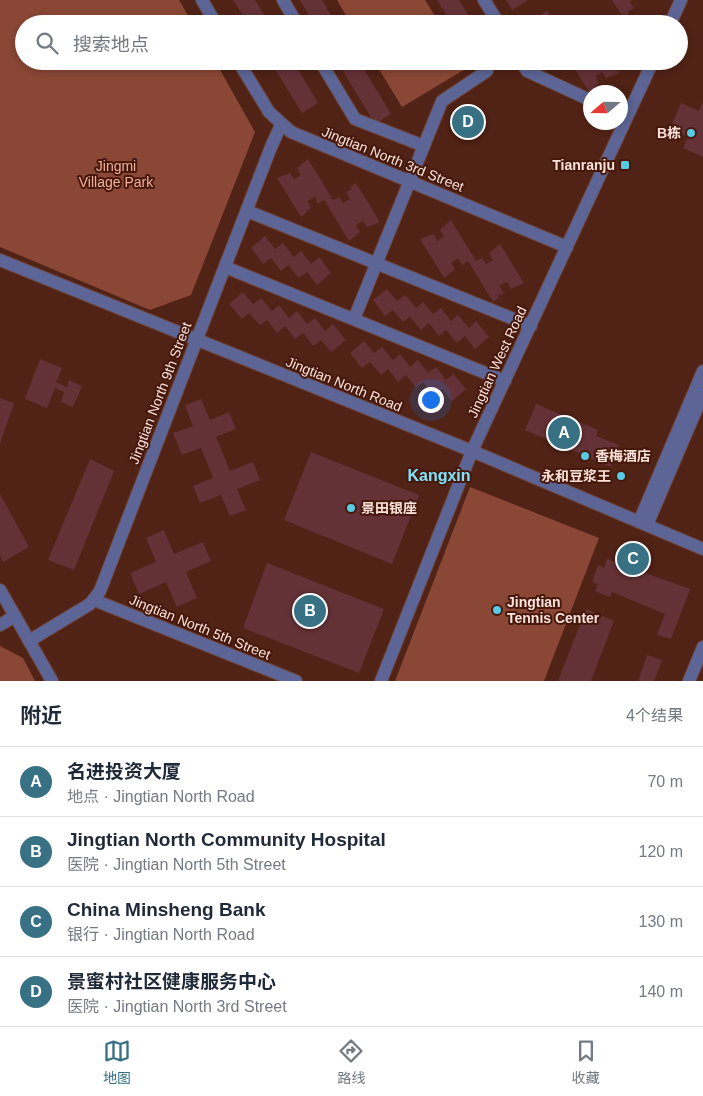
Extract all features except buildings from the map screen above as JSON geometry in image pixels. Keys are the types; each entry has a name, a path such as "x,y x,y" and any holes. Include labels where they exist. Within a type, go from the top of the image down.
{"street":[{"path":"202,0 211,15"},
{"path":"283,0 292,15"},
{"path":"484,0 493,15"},
{"path":"674,15 681,0"},
{"name":"Jingtian North 3rd Street","path":"243,70 264,106 281,125 298,136 568,247"},
{"path":"325,70 355,119 424,146"},
{"path":"527,70 583,97"},
{"name":"Jingtian West Road","path":"628,108 648,70"},
{"path":"354,319 442,101 487,71"},
{"name":"Jingtian North 9th Street","path":"29,641 94,600 104,583 281,125"},
{"name":"Jingtian West Road","path":"381,681 472,451 568,247 618,130"},
{"path":"247,211 530,326"},
{"name":"Jingtian North Road","path":"0,260 472,451 703,549"},
{"path":"225,267 505,380"},
{"path":"643,524 703,371"},
{"path":"643,524 703,394"},
{"path":"0,590 52,681"},
{"name":"Jingtian North 5th Street","path":"94,600 296,681"},
{"path":"0,625 15,616"},
{"path":"689,681 703,647"}],"green space":[{"name":"Jingmi Village Park","path":"0,0 179,0 188,15 15,15 15,70 220,70 255,132 191,295 150,310 0,247"},
{"path":"337,0 425,0 434,15 346,15"},
{"path":"379,70 464,70 402,107"},
{"name":"Jingtian Tennis Center","path":"470,487 599,538 544,681 395,681"},
{"path":"0,646 23,658 35,681 0,681"}],"place":[{"name":"景蜜村社区健康服务中心","path":"468,122"},
{"name":"B栋","path":"691,133"},
{"name":"Tianranju","path":"625,165"},
{"name":"名进投资大厦","path":"564,433"},
{"name":"香梅酒店","path":"585,456"},
{"name":"永和豆浆王","path":"621,476"},
{"name":"景田银座","path":"351,508"},
{"name":"China Minsheng Bank","path":"633,559"},
{"name":"Jingtian Tennis Center","path":"497,610"},
{"name":"Jingtian North Community Hospital","path":"310,611"}],"district":[{"name":"Kangxin","path":"439,475"}]}
